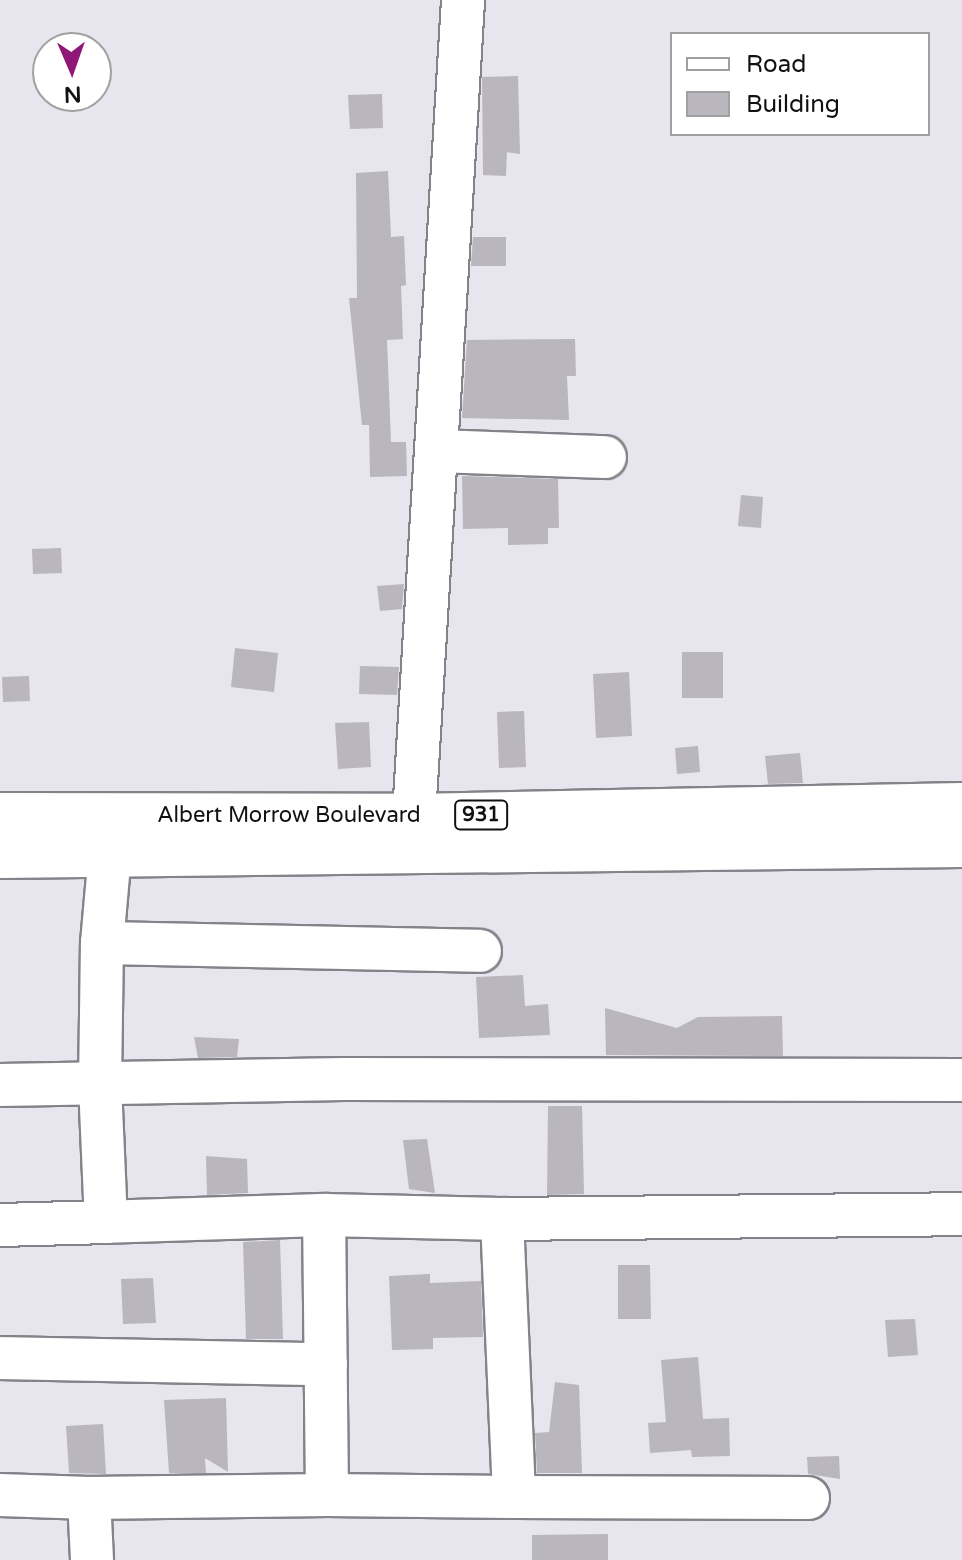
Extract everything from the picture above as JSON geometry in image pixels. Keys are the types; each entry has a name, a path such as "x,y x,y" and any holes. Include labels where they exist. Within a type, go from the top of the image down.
{"highway":[{"name":"Albert Morrow Boulevard","path":"0,815 414,816 962,805"},
{"name":"Albert Morrow Boulevard","path":"0,856 962,845"}],"street":[{"path":"414,816 463,0"},
{"path":"438,451 605,457"},
{"path":"106,1222 100,1085 102,943 110,854"},
{"path":"102,943 480,951"},
{"path":"0,1085 344,1079 962,1080"},
{"path":"0,1225 324,1215 502,1219 962,1214"},
{"path":"324,1215 327,1495"},
{"path":"502,1219 514,1497"},
{"path":"0,1358 326,1364"},
{"path":"0,1495 89,1498 327,1495 808,1498"},
{"path":"89,1498 92,1560"}],"building":[{"path":"518,76 520,154 507,152 506,176 483,175 482,77"},
{"path":"382,94 383,128 350,129 348,95"},
{"path":"388,171 391,237 404,236 406,285 401,286 403,339 387,340 391,442 406,442 407,476 370,477 369,425 362,425 349,298 357,298 356,173"},
{"path":"473,237 506,237 506,266 471,266"},
{"path":"575,339 576,376 567,376 569,420 462,418 467,340"},
{"path":"462,476 558,479 559,528 548,528 548,544 508,545 508,528 463,529"},
{"path":"741,495 763,497 761,528 738,526"},
{"path":"61,548 62,573 33,574 32,549"},
{"path":"404,584 402,609 380,611 377,586"},
{"path":"235,648 278,653 274,692 231,687"},
{"path":"682,652 723,652 723,698 682,698"},
{"path":"360,666 399,667 397,695 359,694"},
{"path":"629,672 632,736 596,738 593,674"},
{"path":"29,676 30,701 3,702 2,677"},
{"path":"524,711 526,767 499,768 497,712"},
{"path":"369,722 371,767 338,769 335,723"},
{"path":"698,746 700,772 677,774 675,748"},
{"path":"800,753 803,783 768,784 765,756"},
{"path":"523,975 525,1006 548,1004 550,1035 479,1038 476,977"},
{"path":"605,1008 677,1028 698,1017 782,1016 783,1056 606,1055"},
{"path":"194,1037 239,1039 237,1057 198,1058"},
{"path":"548,1106 582,1106 584,1194 547,1195"},
{"path":"427,1139 435,1193 409,1189 403,1140"},
{"path":"206,1156 247,1159 248,1193 207,1195"},
{"path":"280,1240 283,1339 246,1339 243,1242"},
{"path":"618,1265 650,1265 651,1319 618,1319"},
{"path":"430,1274 430,1283 481,1281 483,1337 433,1338 433,1349 392,1350 389,1276"},
{"path":"153,1278 156,1323 123,1324 121,1279"},
{"path":"915,1319 918,1355 888,1357 885,1320"},
{"path":"698,1357 703,1419 729,1418 730,1456 692,1457 691,1450 650,1453 648,1423 666,1422 661,1360"},
{"path":"555,1382 579,1385 582,1473 537,1473 535,1433 549,1432"},
{"path":"226,1398 228,1472 205,1458 206,1473 169,1473 164,1400"},
{"path":"103,1424 106,1474 69,1473 66,1426"},
{"path":"839,1456 840,1479 808,1474 807,1457"},
{"path":"608,1534 608,1560 532,1560 532,1535"}]}
